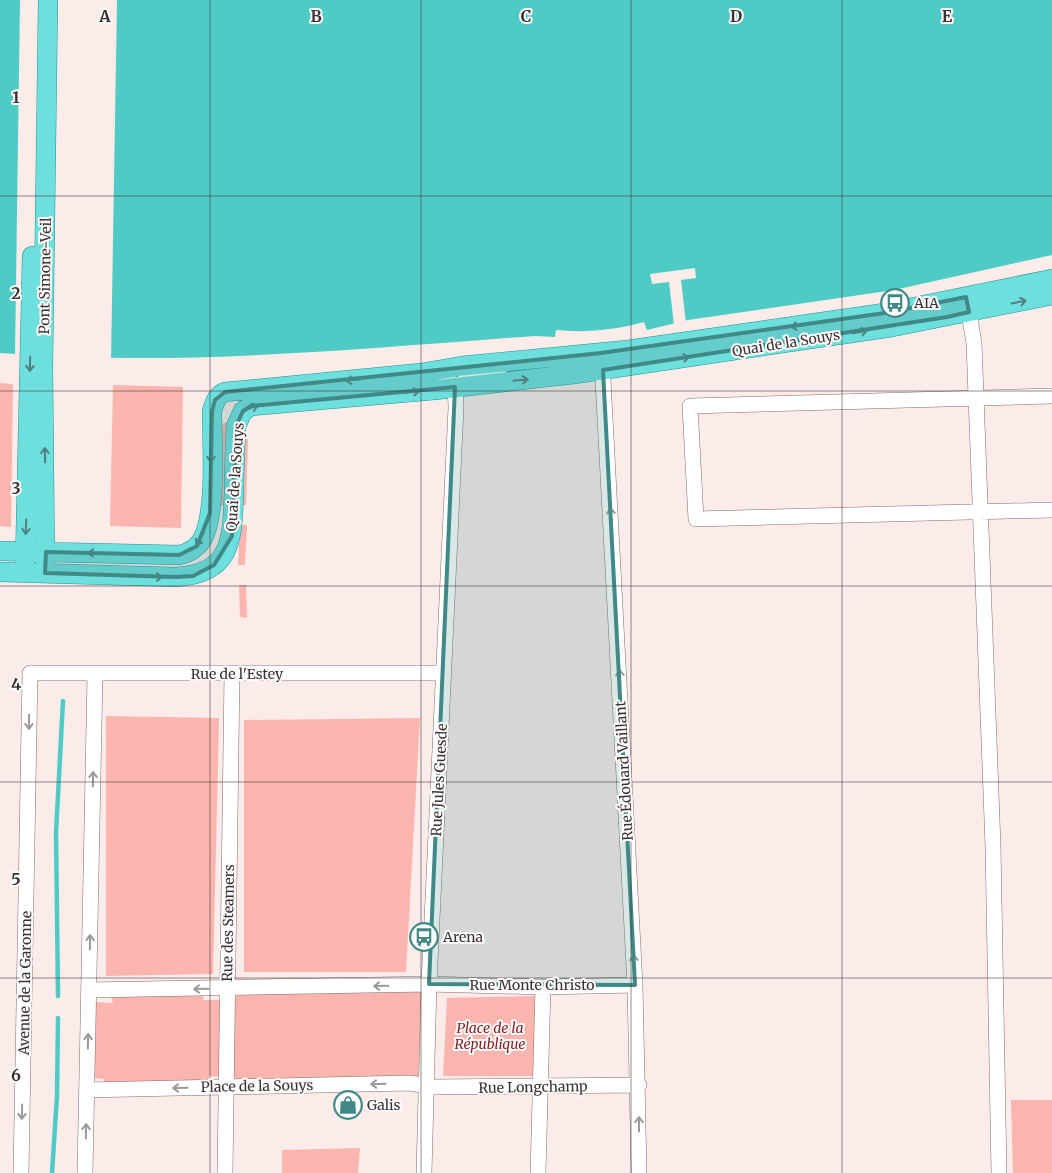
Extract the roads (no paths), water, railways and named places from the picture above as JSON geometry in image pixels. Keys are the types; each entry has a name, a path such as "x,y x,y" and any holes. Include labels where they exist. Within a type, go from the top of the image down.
{"main road":[{"name":"Pont Simone-Veil","path":"25,572 36,0"},
{"name":"Pont Simone-Veil","path":"45,573 44,367 48,0"},
{"name":"Quai de la Souys","path":"967,305 1052,278"},
{"name":"Quai de la Souys","path":"0,572 175,577 193,576 214,565 224,554 232,536 236,426 243,411 251,406 455,387 885,313 1052,295"},
{"name":"Quai de la Souys","path":"0,551 179,555 188,553 204,537 210,513 212,411 220,394 234,391 437,372 462,366 549,358 602,362"}],"street":[{"path":"967,305 974,343 993,846 1000,1173"},
{"path":"437,372 450,380 455,387 476,375 549,358"},
{"name":"Rue Édouard Vaillant","path":"602,362 635,985 639,1085 639,1173"},
{"name":"Rue Jules Guesde","path":"424,1173 429,984 455,387"},
{"path":"1052,396 690,406 696,519 1052,510"},
{"name":"Rue de l'Estey","path":"30,673 95,675 444,673"},
{"name":"Avenue de la Garonne","path":"21,1173 30,673"},
{"name":"Rue des Steamers","path":"225,1173 232,674"},
{"path":"85,1173 95,675"},
{"name":"Rue Monte Christo","path":"89,990 429,984 543,987 635,985"},
{"path":"538,1173 543,987"},
{"name":"Place de la Souys","path":"87,1090 410,1083 426,1085"},
{"name":"Rue Longchamp","path":"426,1085 541,1087 639,1085"}],"water":[{"path":"0,0 1052,0 1052,255 894,290 688,320 647,330 644,322 600,330 556,330 555,337 535,336 268,355 134,358 0,353"}],"waterway":[{"path":"58,996 56,833 63,701"},
{"path":"52,1173 57,1096 58,1018"}],"place":[{"name":"AIA","path":"895,303"},
{"name":"Arena","path":"424,937"},
{"name":"Galis","path":"348,1105"}],"park label":[{"name":"Place de la République","path":"490,1036"}]}
